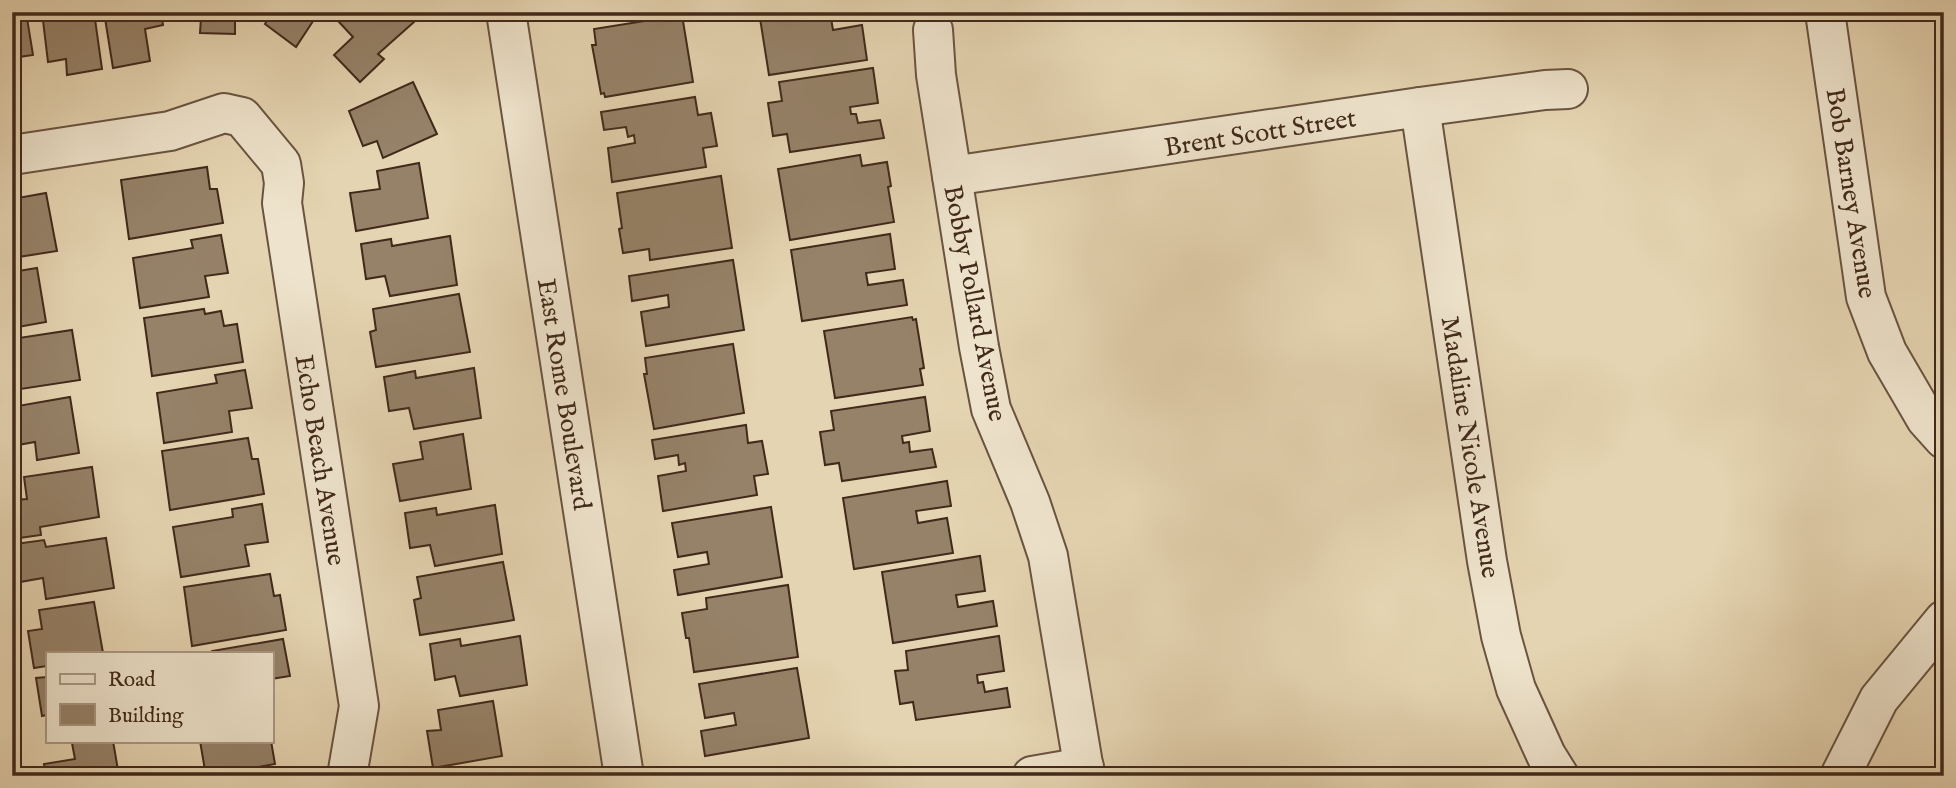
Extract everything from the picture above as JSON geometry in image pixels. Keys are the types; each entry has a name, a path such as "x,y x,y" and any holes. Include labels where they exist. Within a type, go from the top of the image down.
{"street":[{"name":"East Rome Boulevard","path":"506,12 624,776"},
{"name":"Bob Barney Avenue","path":"1825,12 1866,298 1887,352 1926,419 1944,439"},
{"name":"Bobby Pollard Avenue","path":"933,30 936,75 991,410 1030,502 1048,555 1084,771"},
{"name":"Brent Scott Street","path":"952,176 1420,107 1568,89"},
{"name":"Madaline Nicole Avenue","path":"1420,107 1487,561 1501,636 1516,689 1546,755 1559,776"},
{"name":"Echo Beach Avenue","path":"12,155 170,131 224,113 242,117 281,164 284,183 282,203 359,706 346,776"},
{"path":"1840,776 1879,699 1944,620"},
{"path":"1032,776 1084,771"}],"building":[{"path":"12,12 26,12 33,55 12,58"},
{"path":"42,12 94,12 102,69 67,75 66,59 48,62"},
{"path":"104,12 161,12 163,25 145,29 150,61 113,68"},
{"path":"182,12 235,12 235,34 200,33 201,18 181,19"},
{"path":"272,12 319,12 296,47 265,24"},
{"path":"350,12 423,14 378,54 384,59 360,82 334,55 353,37 339,22"},
{"path":"759,12 866,12 831,18 833,30 862,25 867,60 769,75"},
{"path":"682,15 693,82 605,97 604,93 601,94 592,45 596,45 594,29"},
{"path":"873,68 878,103 850,107 851,114 856,114 858,123 880,120 884,138 790,152 787,134 773,136 768,103 782,101 779,82"},
{"path":"413,82 437,134 383,158 377,141 363,146 349,111"},
{"path":"695,97 698,115 711,113 717,146 703,148 706,167 612,182 608,148 635,143 634,135 628,137 626,127 604,130 601,112"},
{"path":"860,155 862,166 887,162 894,222 790,240 778,169"},
{"path":"419,163 428,218 356,231 350,193 380,189 377,171"},
{"path":"207,167 210,189 217,189 223,223 129,239 121,180"},
{"path":"721,176 732,248 650,260 649,249 623,253 617,193"},
{"path":"46,193 57,251 12,258 12,199"},
{"path":"890,234 895,269 866,273 868,285 903,280 907,305 802,321 791,250"},
{"path":"221,235 228,273 205,276 209,297 140,308 133,258 193,248 191,240"},
{"path":"450,236 457,285 390,296 385,276 366,279 361,244 391,239 392,246"},
{"path":"733,260 744,330 646,346 641,312 669,307 668,295 632,301 629,276"},
{"path":"37,268 46,322 12,328 12,272"},
{"path":"459,294 470,352 376,367 370,332 376,330 373,309"},
{"path":"204,309 205,314 221,311 224,326 237,324 243,362 152,376 144,318"},
{"path":"912,317 913,320 916,319 924,368 920,369 923,385 835,398 824,331"},
{"path":"72,330 80,380 20,389 21,398 12,399 12,339"},
{"path":"733,344 744,413 654,429 644,374 647,374 645,358"},
{"path":"474,368 481,418 414,429 409,408 389,411 384,377 415,371 416,378"},
{"path":"245,370 252,408 229,411 232,432 164,443 157,393 217,383 215,375"},
{"path":"70,397 79,453 37,460 35,442 12,446 12,407"},
{"path":"925,397 930,431 902,436 903,443 909,442 910,452 932,449 936,467 842,481 839,463 825,465 820,432 834,430 831,411"},
{"path":"746,425 748,443 762,441 768,474 754,476 757,495 663,511 658,476 686,471 685,463 679,465 678,455 655,459 652,440"},
{"path":"463,434 471,489 400,501 393,464 423,459 420,442"},
{"path":"248,438 252,459 258,459 264,494 170,510 162,451"},
{"path":"92,467 99,517 40,527 41,535 12,539 12,500 27,499 24,477"},
{"path":"947,481 951,506 916,511 918,523 947,518 953,553 854,569 843,498"},
{"path":"262,504 268,542 245,545 249,566 181,577 173,527 233,517 232,509"},
{"path":"495,505 502,554 435,566 430,545 410,548 405,513 436,508 437,515"},
{"path":"771,507 782,577 678,595 674,570 709,564 707,552 678,557 672,523"},
{"path":"106,538 114,588 46,599 43,578 20,582 15,544 44,540 46,547"},
{"path":"980,556 985,591 956,595 958,607 993,601 997,626 893,643 882,572"},
{"path":"503,562 514,620 420,635 414,600 421,598 417,577"},
{"path":"270,574 274,596 280,595 286,630 192,646 184,587"},
{"path":"788,585 798,657 694,672 682,613 707,609 706,598"},
{"path":"94,602 103,652 46,652 46,666 34,668 28,631 42,629 39,610"},
{"path":"520,636 527,685 460,696 455,676 435,680 430,644 460,639 461,646"},
{"path":"999,636 1004,671 977,675 978,683 983,682 985,692 1007,688 1010,707 916,720 913,702 900,704 895,671 908,670 906,651"},
{"path":"283,639 290,676 273,679 273,652 212,651"},
{"path":"797,668 809,738 705,756 701,731 736,725 734,713 705,718 699,684"},
{"path":"46,677 46,715 42,716 36,678"},
{"path":"493,701 502,756 433,768 427,731 441,730 438,710"},
{"path":"113,742 119,776 46,776 44,764 75,759 72,743"},
{"path":"200,742 271,742 275,764 206,776"}]}
